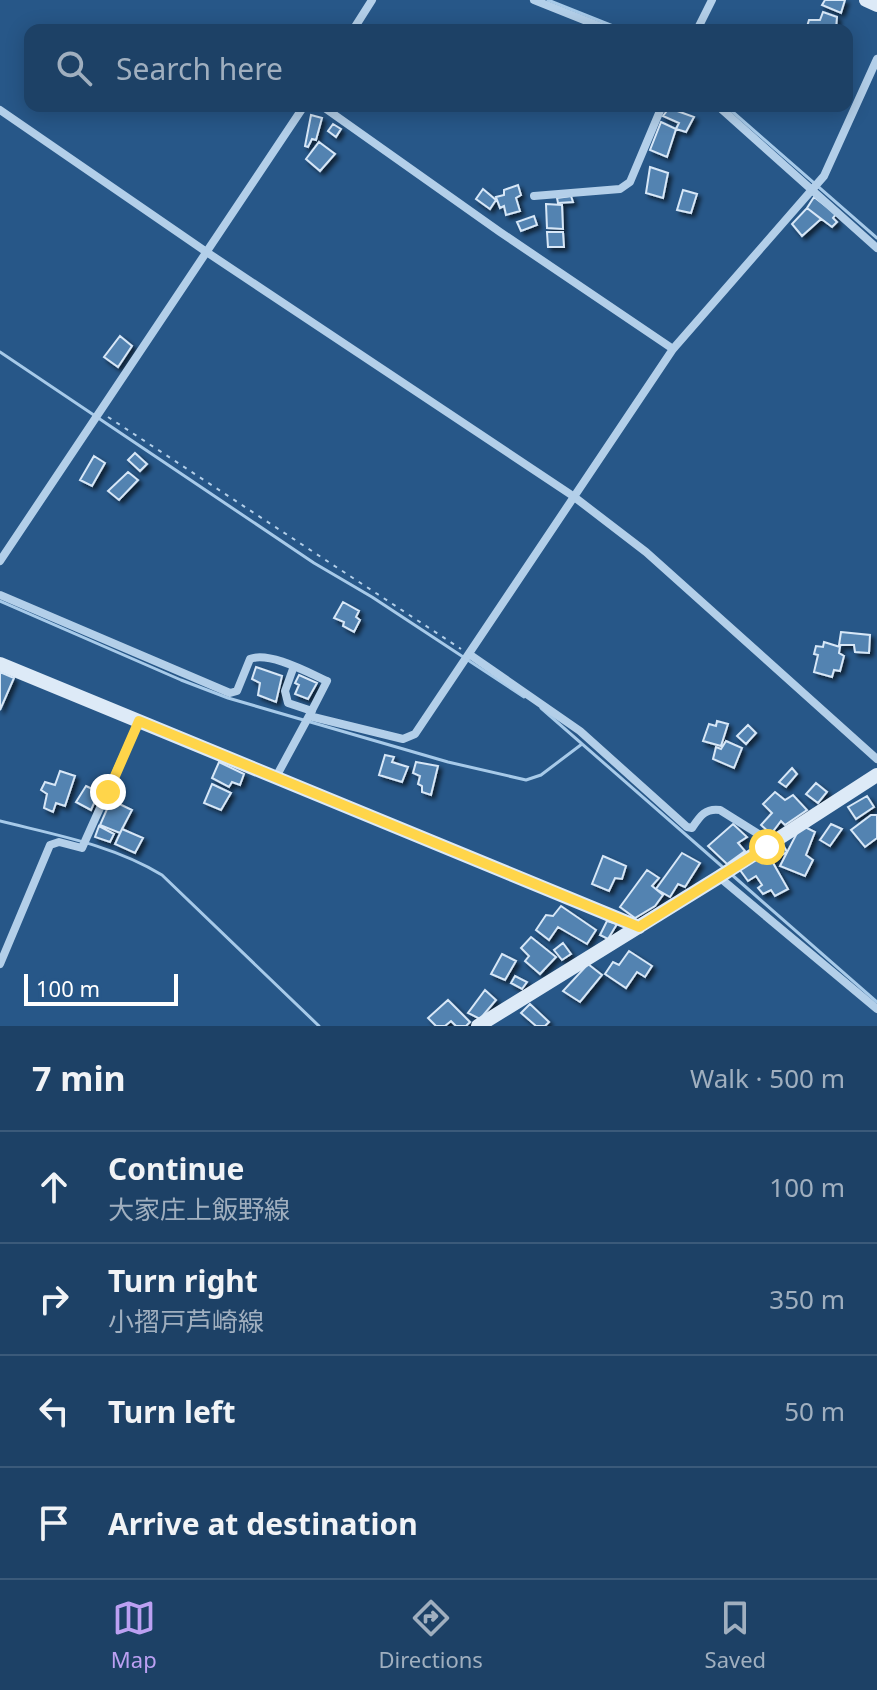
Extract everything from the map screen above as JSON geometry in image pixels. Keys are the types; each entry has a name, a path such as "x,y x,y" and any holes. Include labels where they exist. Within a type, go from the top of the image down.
{"main road":[{"path":"866,0 877,5"},
{"path":"0,664 639,927"},
{"path":"478,1026 877,775"}],"street":[{"path":"357,24 372,0"},
{"path":"534,0 594,24"},
{"path":"700,24 712,0"},
{"path":"294,666 285,691 288,703 310,713 403,739 415,734 673,349 824,176 877,59"},
{"path":"0,110 205,251 573,496 646,552 877,759"},
{"path":"0,561 300,112"},
{"path":"330,112 673,349"},
{"path":"534,196 620,189 630,182 659,112"},
{"path":"725,112 877,248"},
{"path":"0,595 230,693 237,691 250,659 257,656 294,666 327,681 276,777"},
{"path":"469,654 580,731 687,827 692,828 703,813 720,810 760,835 767,847"},
{"path":"0,964 50,845 59,842 82,848 139,721"},
{"path":"719,877 877,1009"}],"path":[{"path":"101,412 469,654"}],"building":[{"path":"825,0 845,0 841,13 822,5"},
{"path":"823,12 837,17 836,24 808,24 809,20 820,20"},
{"path":"666,112 680,112 694,117 686,132 676,129 679,123 663,116"},
{"path":"311,115 322,118 316,140 312,139 308,147 305,146"},
{"path":"661,122 676,129 667,157 650,150"},
{"path":"333,124 341,129 336,137 328,131"},
{"path":"319,142 335,154 320,171 306,159"},
{"path":"650,167 668,173 663,198 646,193"},
{"path":"518,185 521,195 516,198 520,211 506,215 504,206 500,208 496,197"},
{"path":"483,189 496,200 490,209 476,199"},
{"path":"683,190 697,194 691,213 677,210"},
{"path":"571,196 573,202 558,203 557,198"},
{"path":"814,197 836,214 833,218 837,222 832,227 807,208"},
{"path":"546,204 562,205 563,229 547,228"},
{"path":"807,208 821,219 802,236 792,224"},
{"path":"534,216 537,225 521,231 517,222"},
{"path":"547,232 563,232 564,247 548,247"},
{"path":"120,336 132,346 118,367 104,357"},
{"path":"135,453 147,464 140,471 128,460"},
{"path":"94,456 105,463 92,486 80,480"},
{"path":"128,472 138,480 119,500 108,491"},
{"path":"343,602 359,611 356,617 360,620 354,632 343,626 344,622 334,618"},
{"path":"841,632 870,635 869,653 855,652 854,645 839,645"},
{"path":"824,642 840,647 839,653 844,656 840,671 834,670 832,677 814,672 818,655 814,654 816,646 823,647"},
{"path":"256,667 282,676 276,702 258,695 260,683 252,679"},
{"path":"0,672 14,678 0,710"},
{"path":"299,675 317,683 308,699 295,694"},
{"path":"717,721 728,724 721,746 703,741 709,724 716,726"},
{"path":"748,725 756,733 746,744 737,736"},
{"path":"726,741 742,748 734,768 713,759 716,747 721,749"},
{"path":"385,755 394,757 392,762 408,767 402,782 379,775"},
{"path":"219,762 244,774 240,785 232,782 229,787 212,778"},
{"path":"416,762 438,766 431,795 422,792 422,786 418,784 420,776 413,773"},
{"path":"792,768 797,774 786,787 779,782"},
{"path":"60,771 75,776 65,806 56,803 53,812 44,808 47,794 41,790 45,782 55,785"},
{"path":"816,783 827,792 818,803 806,794"},
{"path":"212,784 231,793 221,810 204,803"},
{"path":"86,786 99,792 91,810 76,802"},
{"path":"775,792 785,800 793,795 807,810 785,825 781,821 771,834 761,825 772,813 763,804"},
{"path":"867,796 874,807 856,819 848,807"},
{"path":"111,800 132,810 120,833 100,825"},
{"path":"871,815 877,815 877,838 865,847 851,830"},
{"path":"733,824 747,837 738,843 745,851 727,864 708,846"},
{"path":"831,824 842,829 830,846 820,840"},
{"path":"99,826 114,834 110,842 95,837"},
{"path":"805,827 815,832 806,855 813,860 805,876 780,866 798,831"},
{"path":"122,829 143,838 135,853 115,844"},
{"path":"782,843 787,852 772,861 788,889 775,896 771,890 763,894 758,888 762,885 756,876 748,881 740,870"},
{"path":"682,853 700,863 685,887 678,884 670,897 656,889"},
{"path":"603,856 626,866 622,879 615,878 609,891 592,884"},
{"path":"647,870 659,878 652,886 663,895 655,906 635,918 620,907"},
{"path":"561,906 596,930 587,944 558,927 549,940 536,930 546,915 553,916"},
{"path":"607,921 617,924 608,939 600,935"},
{"path":"531,937 556,957 540,974 525,961 529,956 521,948"},
{"path":"563,943 571,954 562,960 554,950"},
{"path":"629,951 652,966 645,977 637,972 626,988 605,974 613,962 619,965"},
{"path":"502,954 516,961 505,980 491,974"},
{"path":"588,964 602,975 580,1002 563,991"},
{"path":"515,976 527,982 522,989 511,983"},
{"path":"485,990 496,1000 480,1019 468,1013"},
{"path":"448,1000 470,1022 466,1026 456,1026 451,1021 445,1026 436,1026 428,1018"},
{"path":"530,1004 549,1022 545,1026 536,1026 521,1013"}],"waterway":[{"path":"548,0 608,24"},
{"path":"733,112 877,238"},
{"path":"0,352 314,563 372,597 524,697"},
{"path":"0,601 228,698 448,762 526,780 541,775 582,744"},
{"path":"541,708 725,869"},
{"path":"0,821 104,848 162,875 319,1026"},
{"path":"731,874 877,1002"}],"route":[{"path":"108,792 139,721 639,927 767,847"}]}
